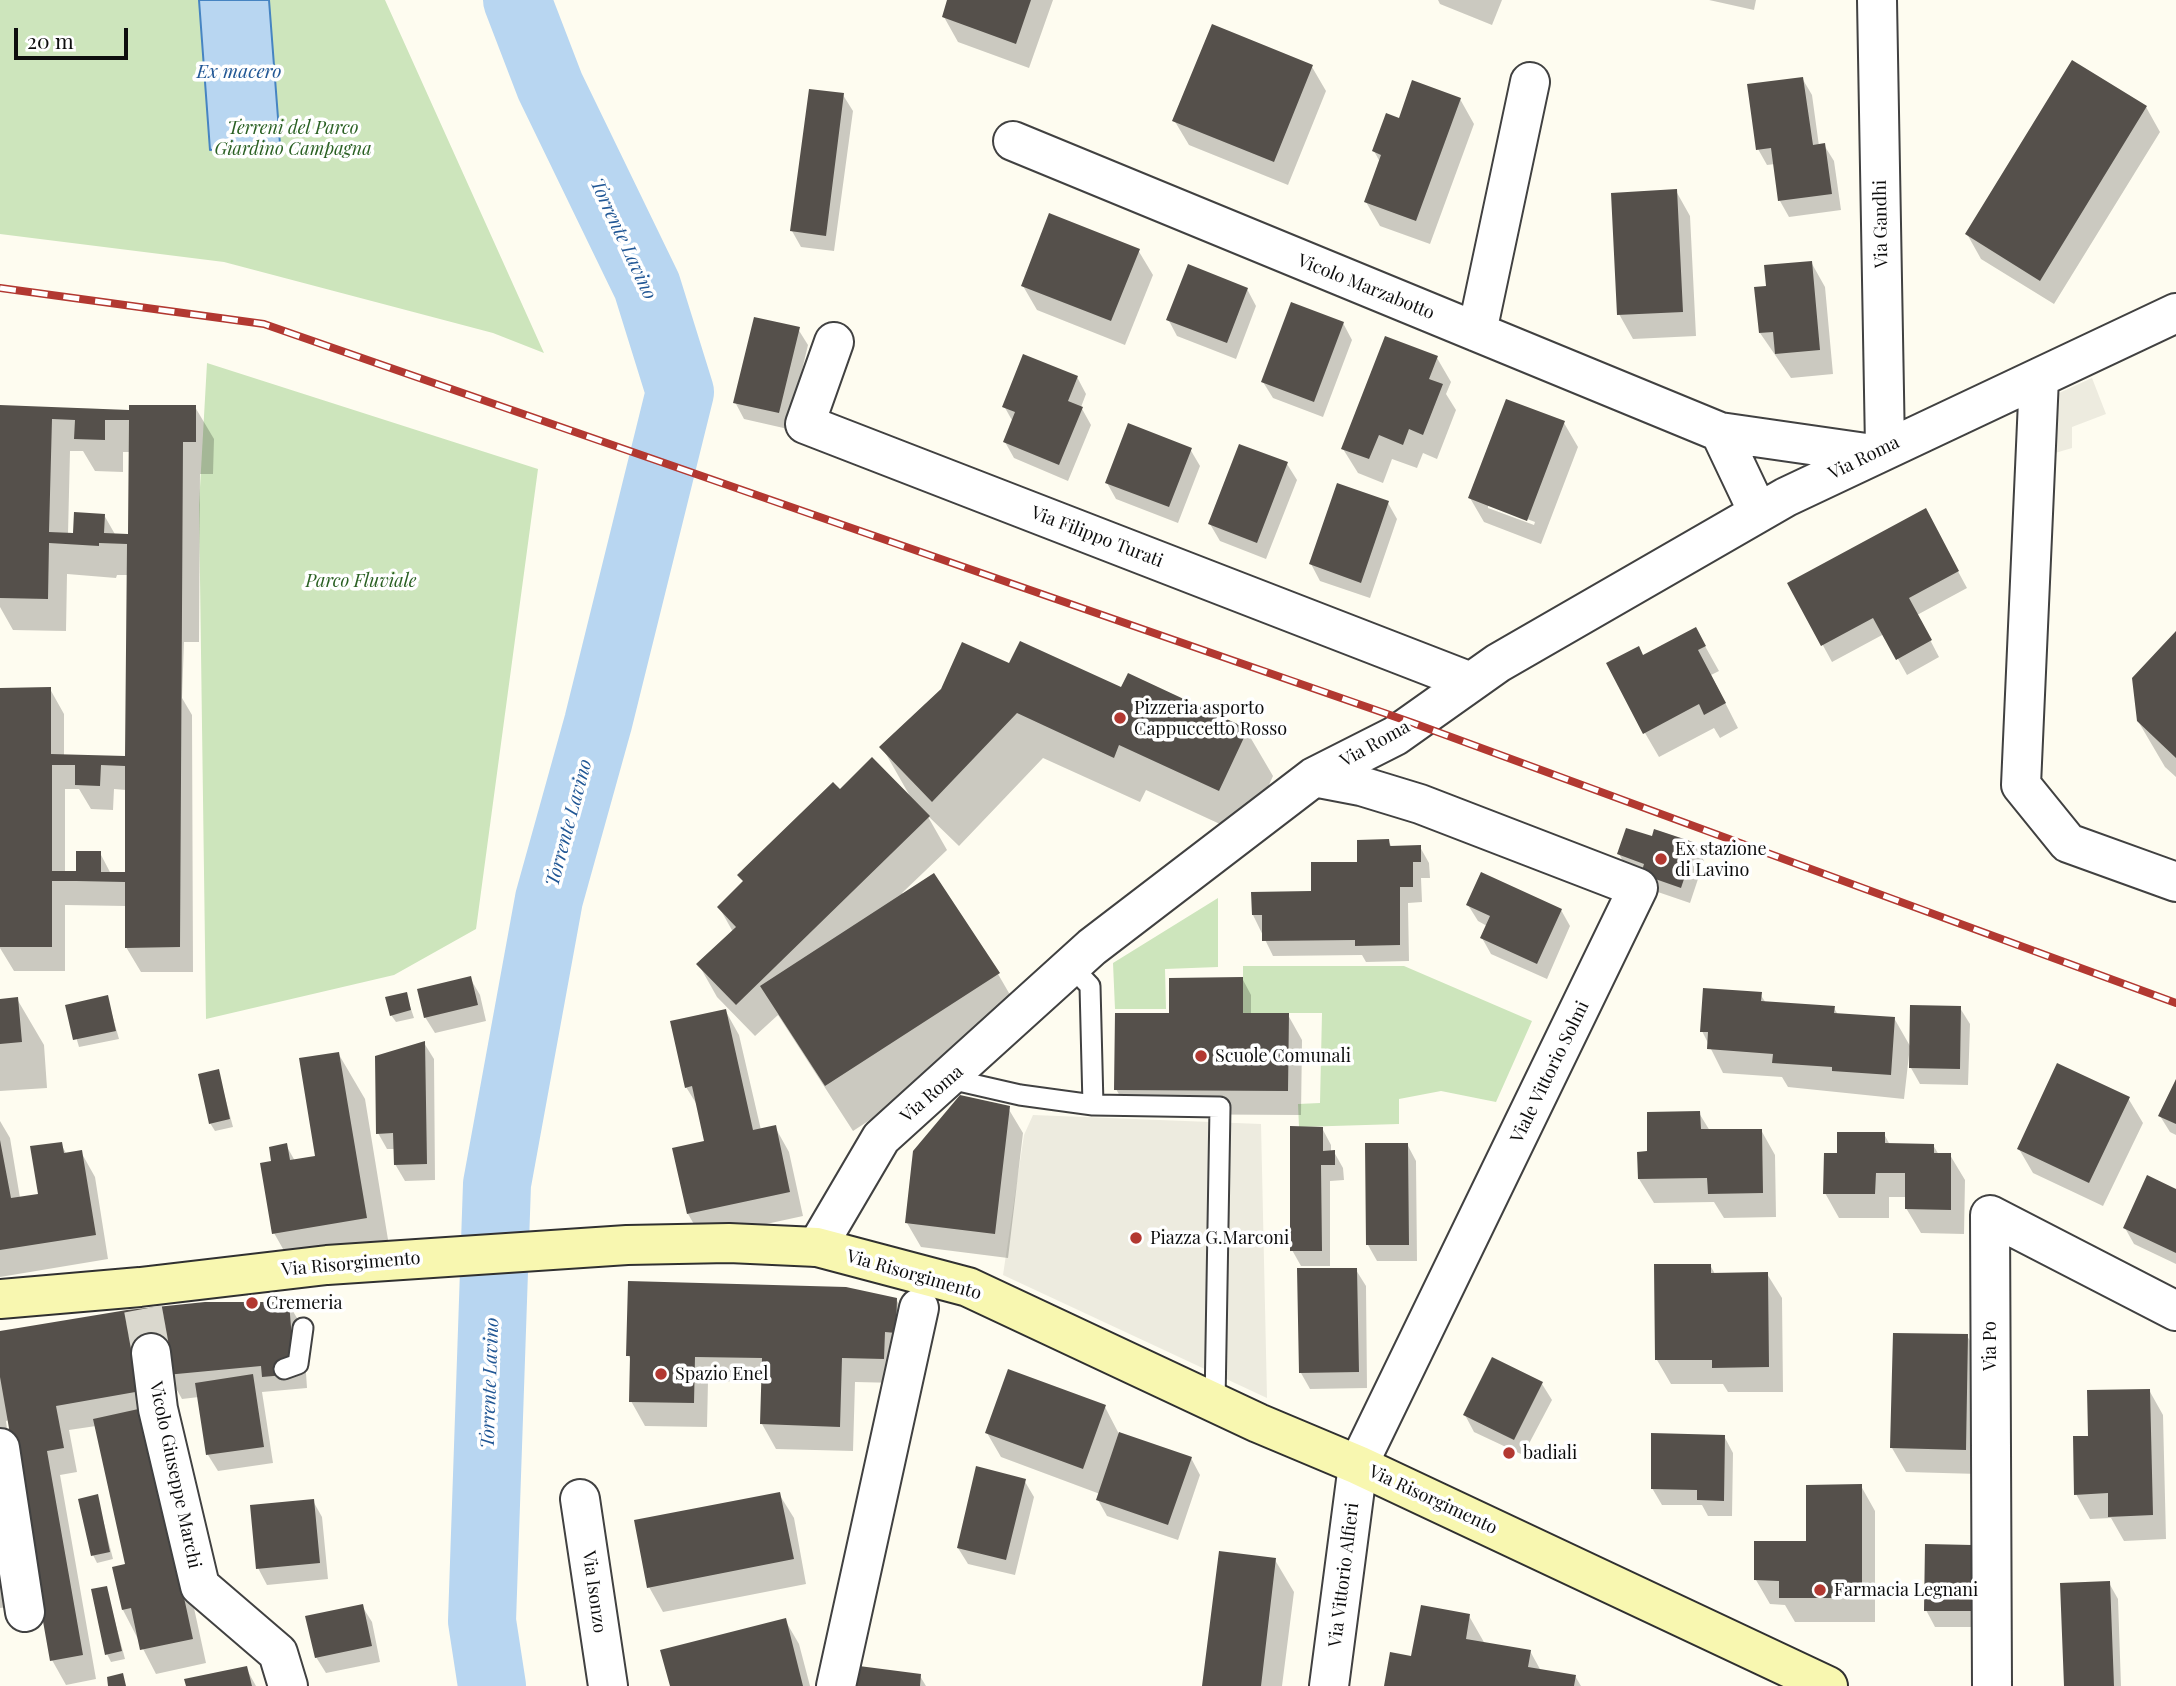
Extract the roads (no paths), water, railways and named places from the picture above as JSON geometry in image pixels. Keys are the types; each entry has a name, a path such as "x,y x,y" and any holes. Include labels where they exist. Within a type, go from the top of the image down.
{"main road":[{"name":"Via Risorgimento","path":"0,1299 142,1298 327,1265 626,1245 729,1243 817,1247 968,1287 1215,1403 1358,1465 1828,1686"}],"street":[{"name":"Via Gandhi","path":"1877,0 1879,451"},
{"path":"1477,332 1530,82"},
{"name":"Vicolo Marzabotto","path":"1013,141 1720,432 1879,451"},
{"name":"Via Roma","path":"817,1247 881,1138 950,1079 1092,947 1314,777 1395,736 1471,682 1634,582 1758,512 1879,451 2176,313"},
{"name":"Via Filippo Turati","path":"834,342 805,424 1471,682"},
{"path":"2039,378 2021,785 2068,843 2176,882"},
{"path":"1720,432 1758,512"},
{"path":"1395,736 1394,765 1404,784 1420,804"},
{"name":"Viale Vittorio Solmi","path":"1314,777 1361,786 1420,804 1638,888 1358,1465"},
{"name":"Via Po","path":"1992,1686 1990,1215 2176,1311"},
{"name":"Via Risorgimento","path":"836,1686 919,1308"},
{"name":"Vicolo Giuseppe Marchi","path":"151,1353 158,1409 200,1586 278,1653 288,1686"},
{"path":"0,1448 25,1612"},
{"name":"Via Vittorio Alfieri","path":"1329,1686 1358,1465"},
{"name":"Via Isonzo","path":"580,1499 608,1686"}],"lane":[{"path":"1072,967 1090,986 1093,1105"},
{"path":"950,1079 1020,1095 1093,1105 1220,1107 1215,1403"},
{"path":"284,1369 299,1364 303,1328"}],"water":[{"name":"Ex macero","path":"199,0 269,0 280,144 210,150"}],"waterway":[{"name":"Torrente Lavino","path":"492,1686 482,1621 497,1184 549,899 598,723 680,392 647,286 550,86 517,0"}],"tunnel":[{"path":"143,1309 151,1353"}],"railway":[{"path":"0,288 264,324 1413,723 2176,1003"}],"place":[{"name":"Pizzeria asporto Cappuccetto Rosso","path":"1120,718"},
{"name":"Ex stazione di Lavino","path":"1661,859"},
{"name":"Scuole Comunali","path":"1201,1056"},
{"name":"Piazza G.Marconi","path":"1136,1238"},
{"name":"Cremeria","path":"252,1303"},
{"name":"Spazio Enel","path":"661,1374"},
{"name":"badiali","path":"1509,1453"},
{"name":"Farmacia Legnani","path":"1820,1590"}],"park label":[{"name":"Terreni del Parco Giardino Campagna","path":"293,138"},
{"name":"Parco Fluviale","path":"361,581"}]}
